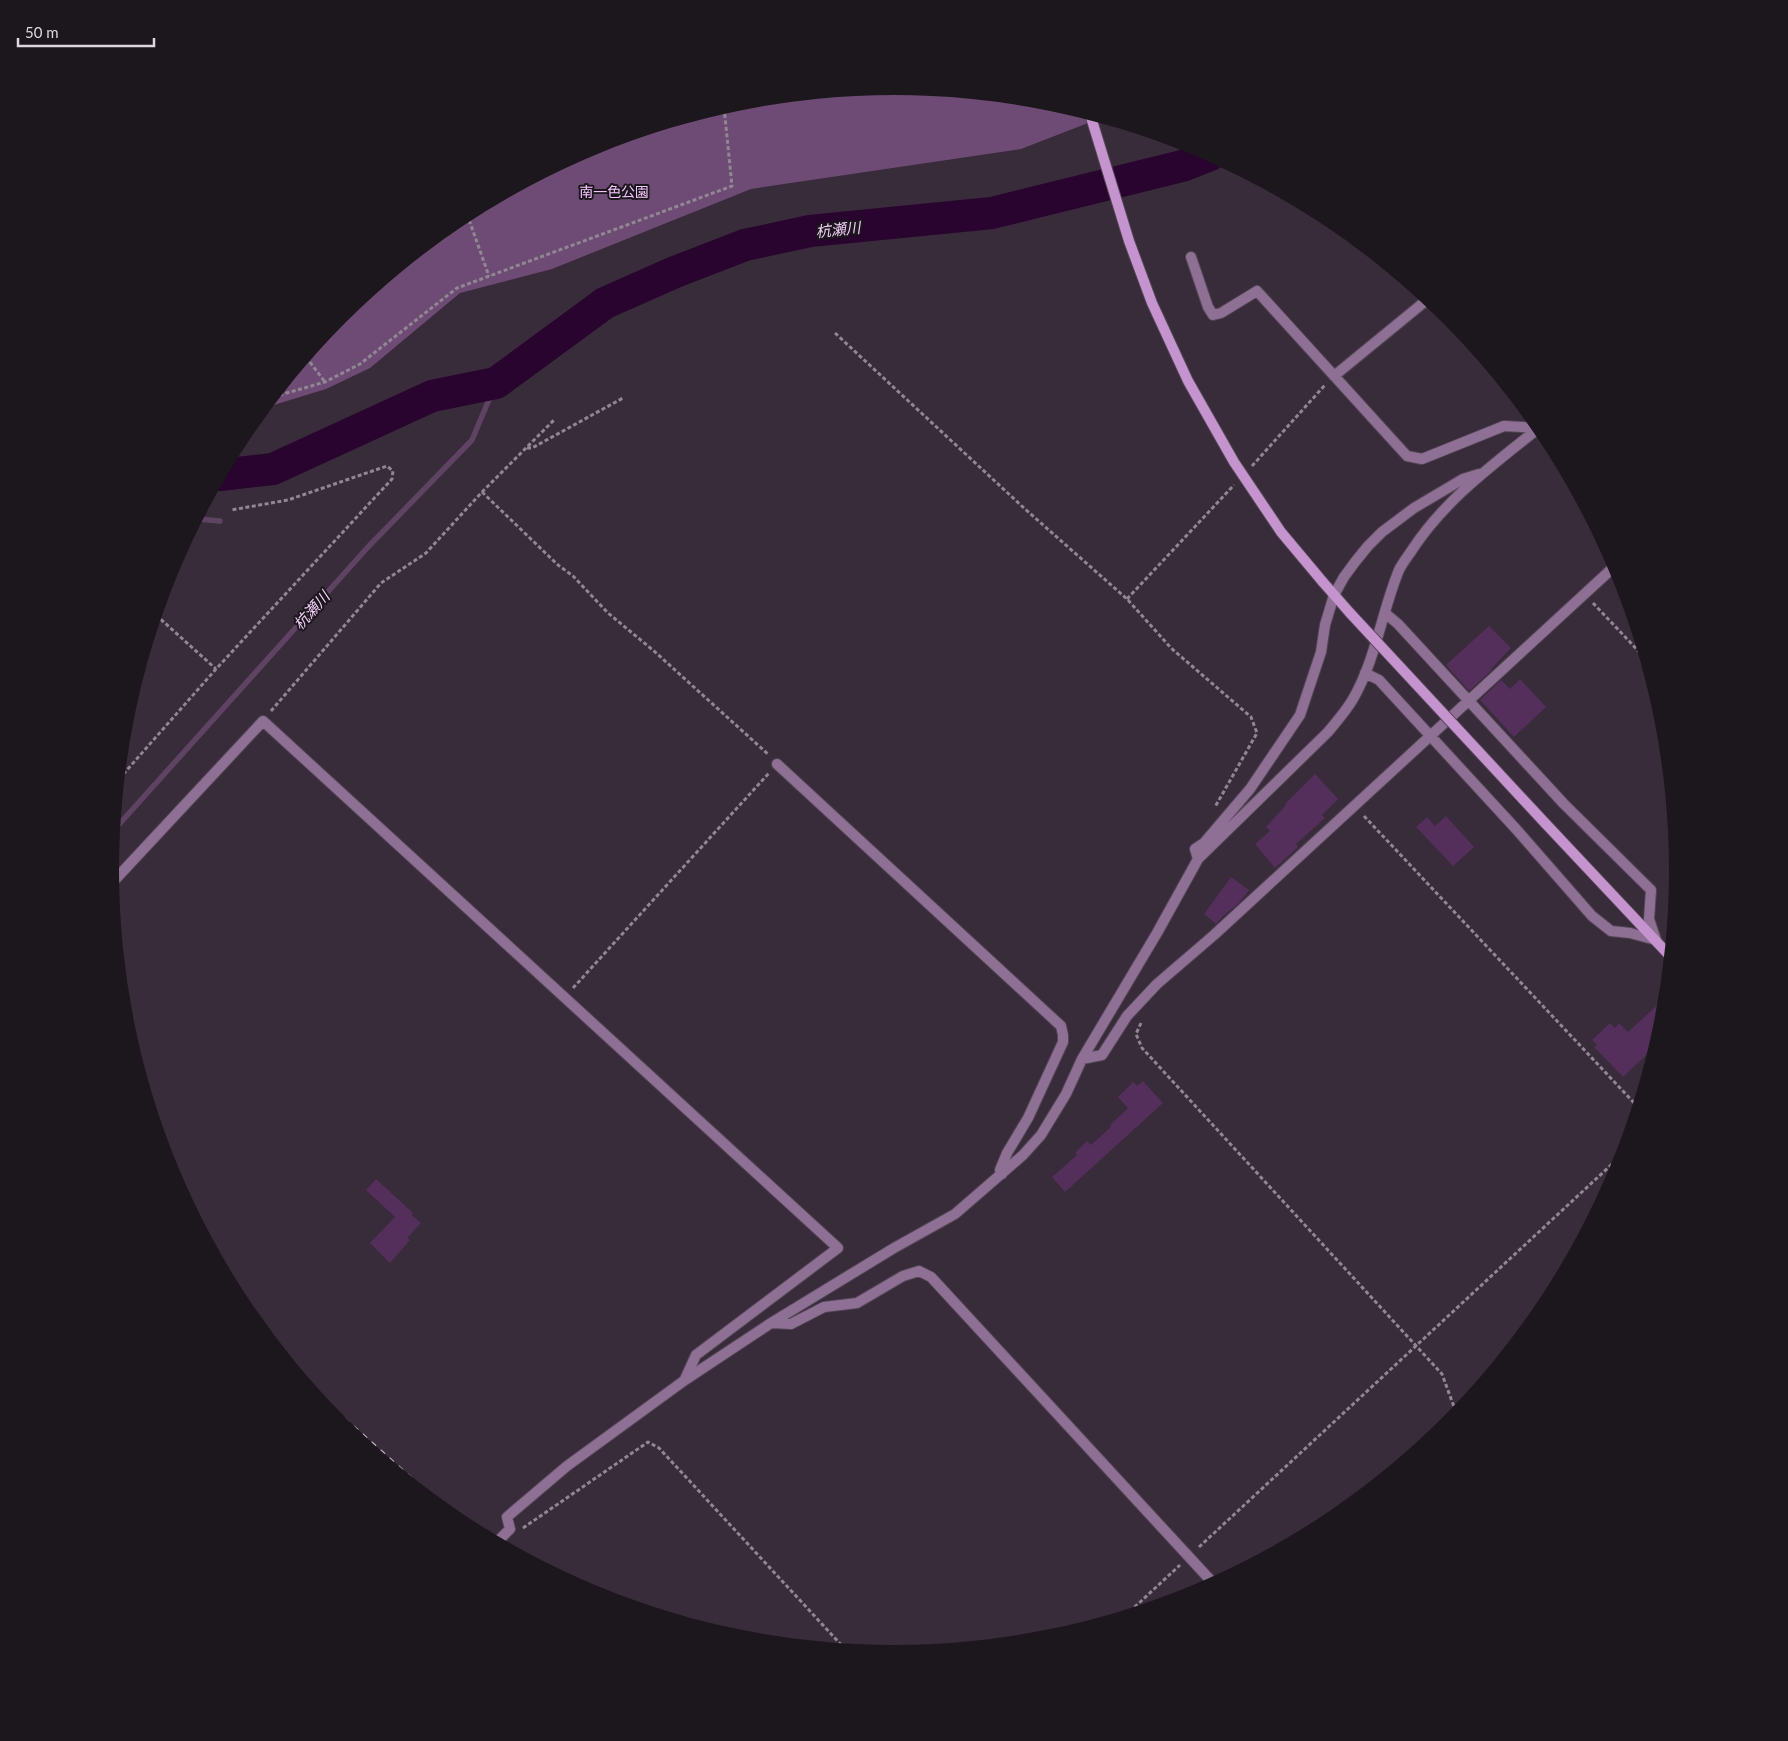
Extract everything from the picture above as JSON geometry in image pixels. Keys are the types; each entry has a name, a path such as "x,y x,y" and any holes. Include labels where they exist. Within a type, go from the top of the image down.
{"street":[{"path":"1092,120 1129,241 1152,303 1188,381 1234,462 1281,532 1350,613 1665,950"},
{"path":"1190,257 1208,307 1213,315 1222,313 1257,291 1406,456 1422,458 1504,426 1530,428"},
{"path":"1334,376 1422,304"},
{"path":"500,1539 510,1529 507,1517 568,1466 685,1380 772,1323 894,1248 955,1214 1023,1155 1041,1135 1066,1094 1082,1059 1157,933 1198,859 1328,732 1354,698 1365,673 1400,568 1424,532 1480,474 1533,432"},
{"path":"1198,859 1195,848 1204,843 1250,789 1300,715 1321,652 1325,625 1334,595 1344,577 1368,546 1382,532 1414,508 1454,483 1480,474"},
{"path":"1082,1059 1102,1055 1127,1016 1156,984 1214,935 1609,571"},
{"path":"1385,613 1398,624 1564,804 1650,890 1650,919 1656,940"},
{"path":"1365,673 1380,680 1516,829 1592,916 1611,931 1630,933 1656,940"},
{"path":"118,876 263,721 838,1248 696,1355 685,1380"},
{"path":"777,764 1061,1026 1064,1035 1063,1042 1028,1118 1007,1153 1000,1170 1002,1174"},
{"path":"772,1323 791,1324 824,1307 856,1302 903,1276 919,1271 931,1277 1209,1579"}],"path":[{"path":"282,394 324,382 360,364 456,288 732,186 725,114"},
{"path":"470,222 489,276"},
{"path":"835,333 1127,600 1171,648 1251,717 1257,733 1214,807"},
{"path":"309,361 324,382"},
{"path":"1251,467 1334,376"},
{"path":"526,448 532,448 624,398"},
{"path":"263,721 380,583 426,553 482,492 554,420"},
{"path":"125,772 216,669 392,480 393,471 386,466 288,500 231,510"},
{"path":"1127,600 1238,480"},
{"path":"482,492 573,576 608,613 768,752 777,764 565,996"},
{"path":"1584,594 1637,649"},
{"path":"161,619 216,669"},
{"path":"1354,805 1633,1102"},
{"path":"1144,1016 1136,1034 1142,1048 1417,1345 1442,1374 1454,1406"},
{"path":"1134,1608 1611,1165"},
{"path":"510,1529 524,1528 648,1442 658,1448 840,1644"}],"green space":[{"name":"南一色公園","path":"894,95 945,97 995,102 1094,121 1021,149 751,189 552,269 460,293 370,368 326,389 274,405 311,359 346,322 383,287 422,255 506,199 551,175 597,154 645,136 693,121 743,110 843,97"}],"building":[{"path":"1489,626 1511,648 1492,670 1469,691 1446,665"},
{"path":"1520,679 1546,707 1514,737 1480,700 1501,680 1510,689"},
{"path":"1315,774 1338,799 1322,815 1325,818 1296,844 1298,847 1275,868 1255,844 1270,831 1266,827 1285,804"},
{"path":"1446,816 1474,847 1453,866 1416,827 1427,817 1435,826"},
{"path":"1231,877 1249,890 1238,904 1216,924 1204,914"},
{"path":"1658,1005 1647,1054 1623,1077 1594,1047 1597,1045 1592,1040 1610,1023 1615,1028 1619,1023 1628,1032"},
{"path":"1143,1081 1163,1103 1065,1192 1052,1177 1077,1155 1075,1153 1087,1141 1091,1145 1111,1127 1110,1125 1128,1108 1118,1097 1133,1082 1137,1086"},
{"path":"376,1179 413,1213 412,1215 421,1223 407,1238 410,1240 390,1263 370,1243 395,1217 366,1190"}],"waterway":[{"name":"杭瀬川","path":"228,474 273,469 432,396 496,383 605,303 675,272 745,245 810,231 992,213 1182,166 1201,159"},
{"name":"杭瀬川","path":"120,823 368,547 472,440 496,383"},
{"path":"203,519 220,521"}],"railway":[{"path":"378,1449 387,1457"}]}
